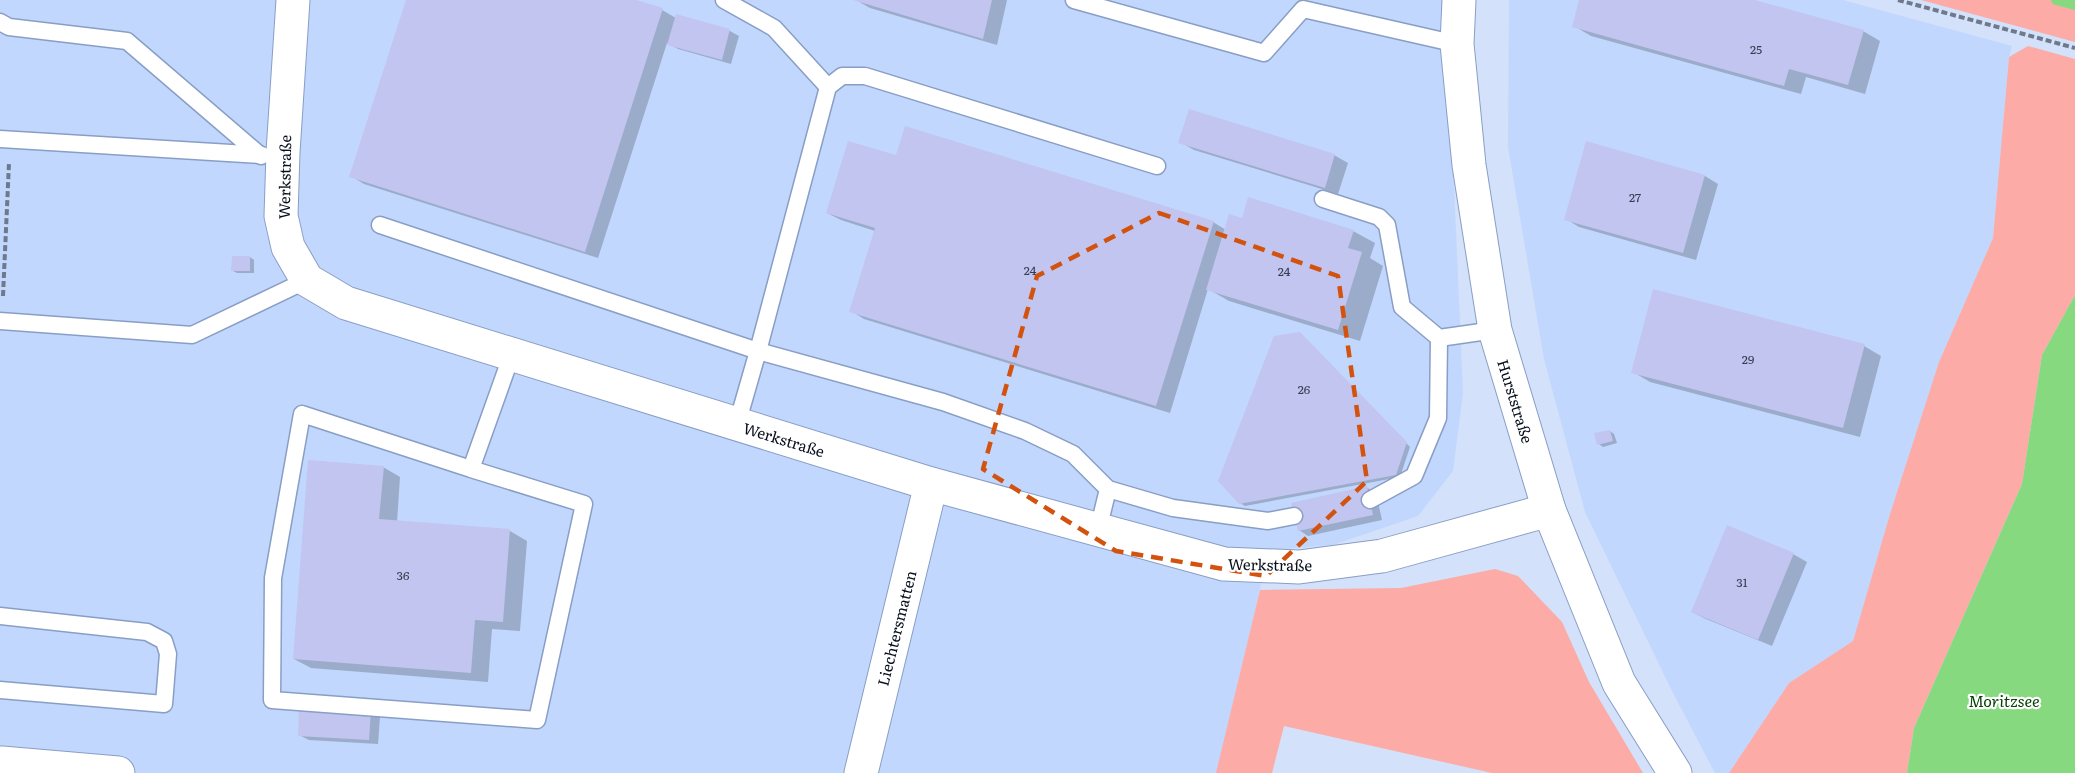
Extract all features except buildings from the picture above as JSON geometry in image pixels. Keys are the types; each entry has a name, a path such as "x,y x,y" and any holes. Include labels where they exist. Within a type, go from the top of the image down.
{"street":[{"name":"Werkstraße","path":"293,0 272,154 281,216 288,247 307,280 346,303 931,484 1224,564 1299,567 1382,556 1549,510"},
{"name":"Hurststraße","path":"1459,0 1457,44 1469,165 1495,330 1549,510 1619,683 1675,773"},
{"name":"Liechtersmatten","path":"861,773 931,484"},
{"path":"1,763 118,773"}],"lane":[{"path":"724,0 774,28 828,87"},
{"path":"1074,0 1074,2 1264,53 1304,4 1457,44"},
{"path":"0,22 9,27 127,41 272,154"},
{"path":"737,424 828,87 842,76 866,76 1157,166"},
{"path":"5,140 272,154"},
{"path":"1323,199 1379,217 1387,225 1402,307 1439,338 1495,330"},
{"path":"380,225 758,351 943,402 1025,432 1073,454 1108,489 1173,508 1268,521 1294,516"},
{"path":"1,321 192,335 307,280"},
{"path":"1370,500 1414,476 1438,418 1439,338"},
{"path":"471,469 512,354"},
{"path":"302,414 471,469 584,504 537,720 272,700 273,578 302,414"},
{"path":"1098,530 1108,489"},
{"path":"0,616 147,632 164,641 168,654 164,704 0,690"}],"path":[{"path":"1898,0 2075,48"},
{"path":"1,321 5,140"}],"highlighted area":[{"path":"1159,213 1338,276 1367,481 1266,576 1116,551 983,469 1037,276"}],"shaded area":[{"path":"0,0 1446,0 1463,393 1453,471 1418,516 1333,545 1269,550 1217,773 0,773"},
{"path":"1509,0 1843,0 2012,46 2009,57 1993,238 1939,362 1890,514 1853,641 1789,683 1729,773 1715,773 1673,693 1585,512 1544,359 1508,147"},
{"path":"1921,0 2075,0 2075,42"},
{"path":"2028,46 2075,59 2075,295 2042,355 2022,484 1914,728 1907,773 1729,773 1789,683 1853,641 1890,514 1939,362 1993,238 2009,57"},
{"path":"1495,569 1518,576 1562,622 1589,682 1643,773 1492,773 1284,726 1272,773 1216,773 1260,590 1401,588"}],"water":[{"name":"Moritzsee","path":"2075,295 2075,773 1907,773 1914,728 2022,484 2042,355"}],"waterway":[{"path":"2056,0 2075,5"}]}
